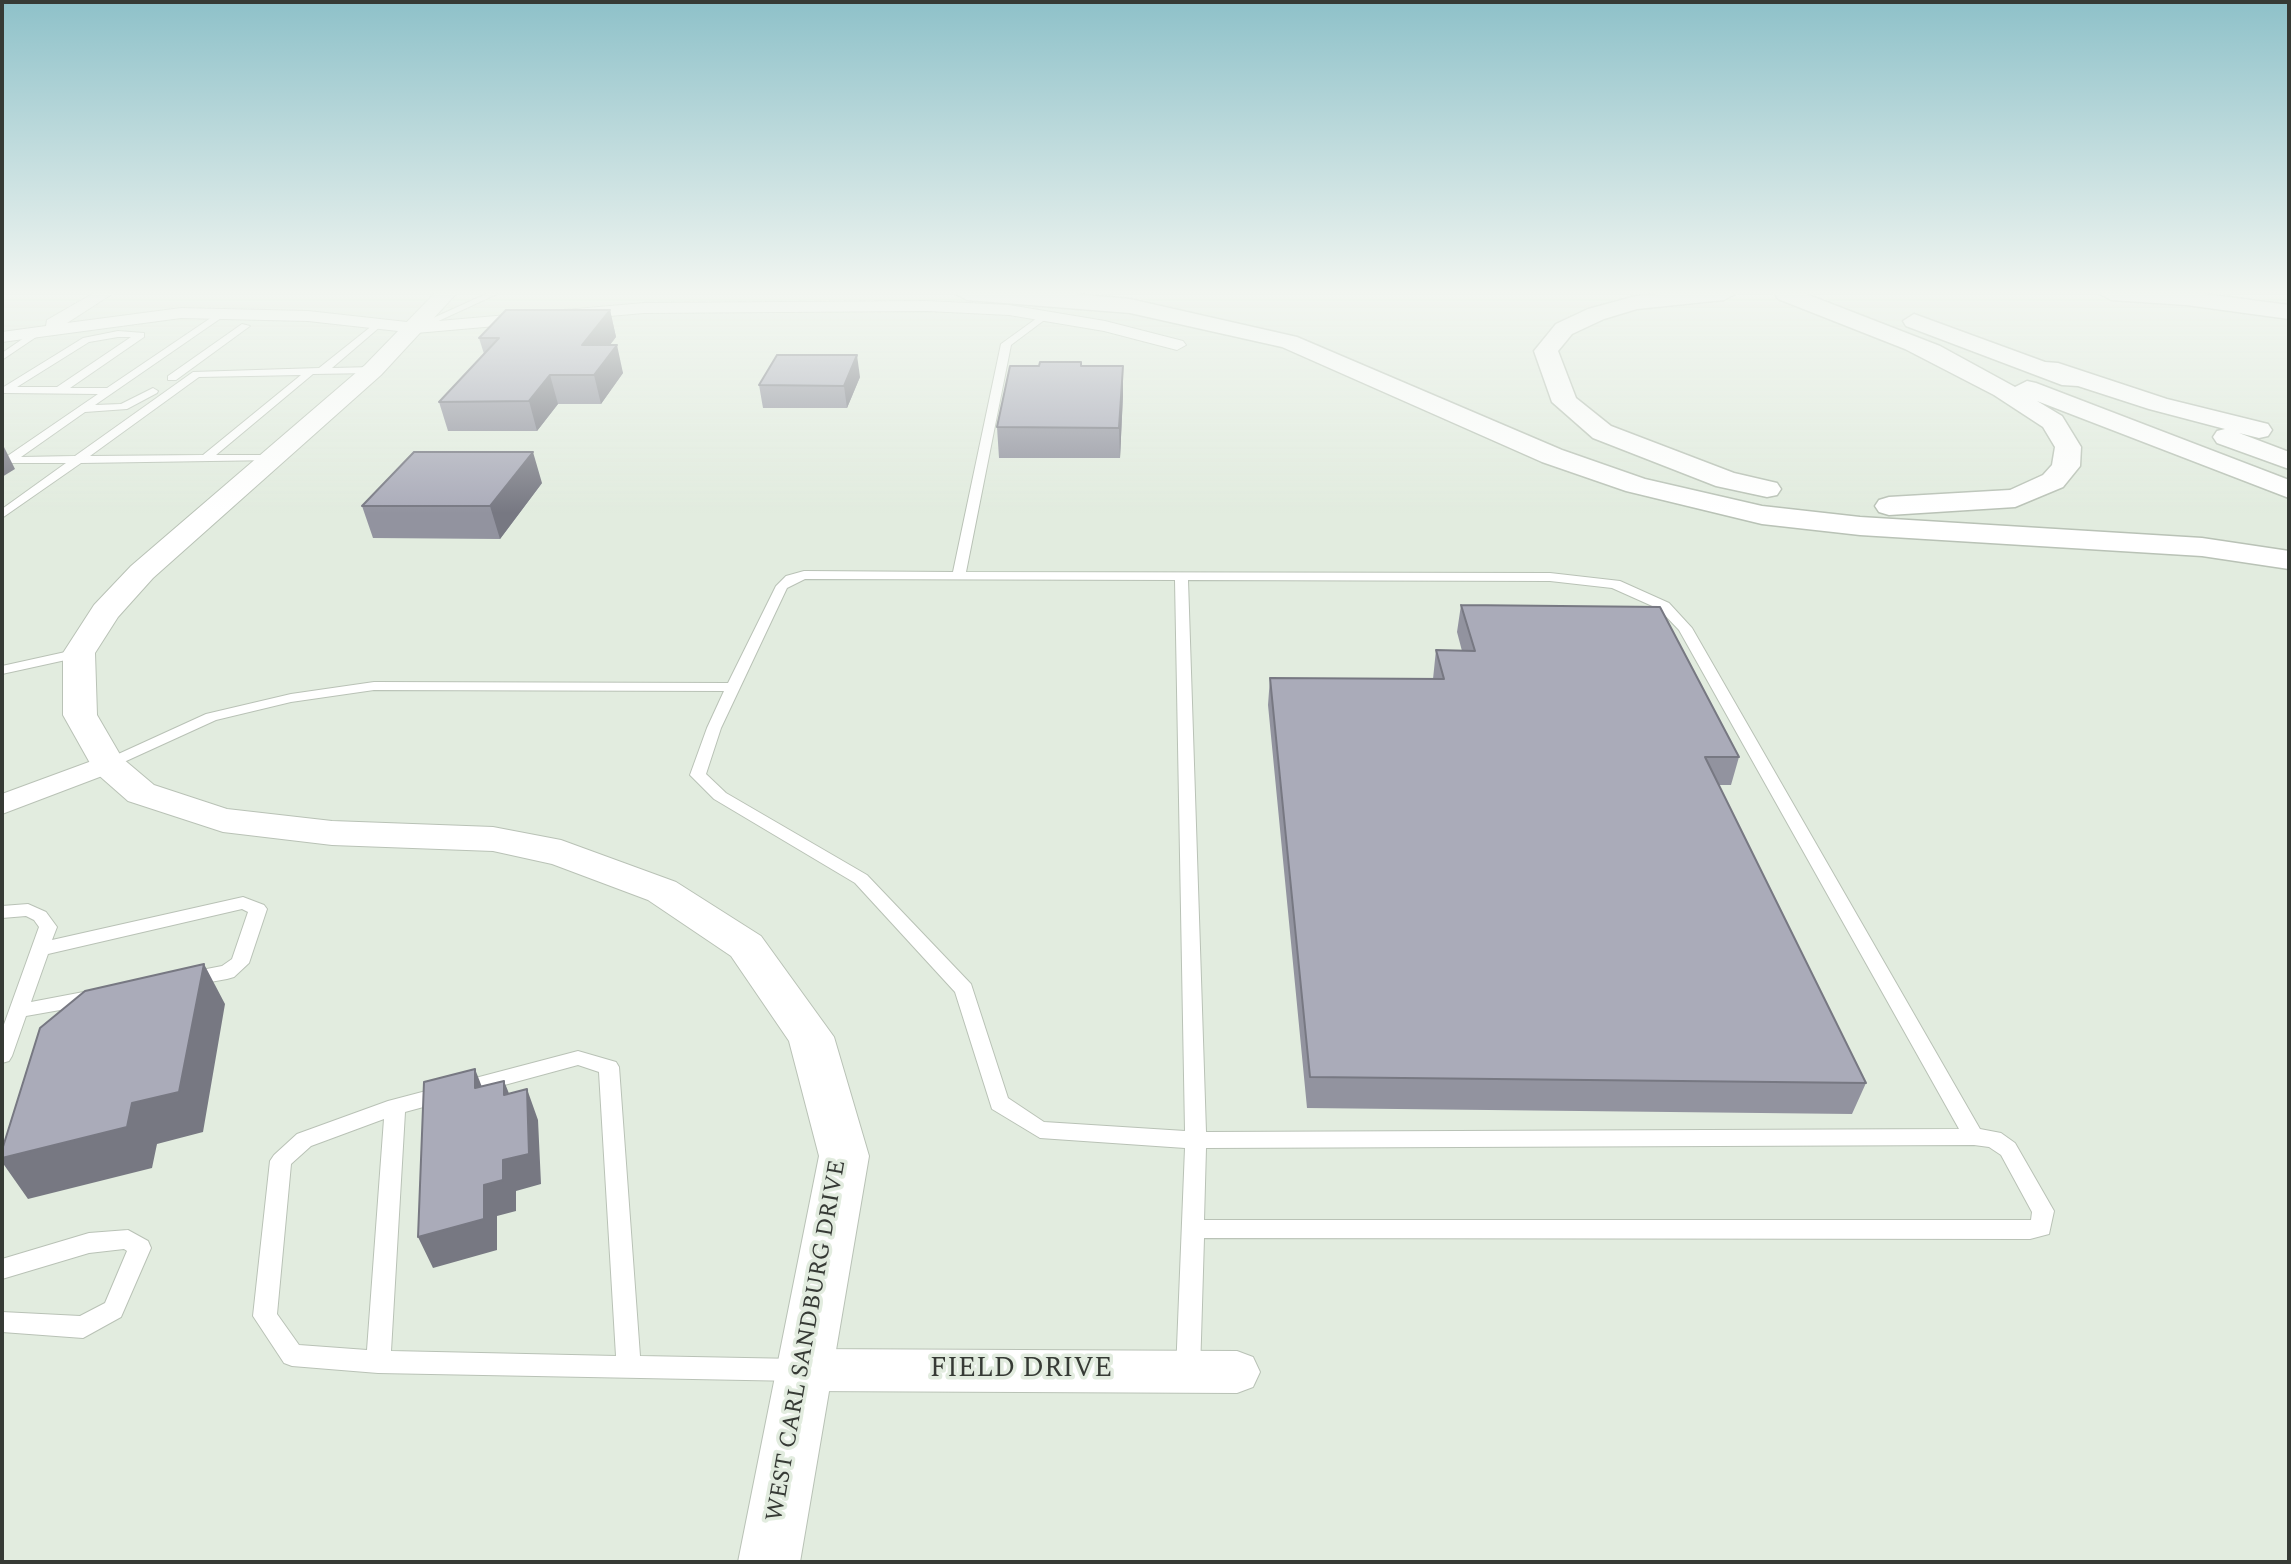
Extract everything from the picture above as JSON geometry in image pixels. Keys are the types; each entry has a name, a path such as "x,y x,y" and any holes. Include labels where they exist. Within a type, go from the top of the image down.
{"highway":[{"path":"1347,367 1552,456 1636,485 1762,515 1860,526 2202,547 2289,560"},
{"path":"1552,367 1564,402 1602,432 1727,480 1789,494 1905,507 2015,498 2053,481 2066,466 2068,447 2053,422 2003,390 1958,367"},
{"path":"1974,367 2289,490"},
{"path":"2036,367 2289,461"},
{"path":"2045,367 2158,404 2277,432"}],"street":[{"path":"79,653 105,612 142,572 376,367"},
{"name":"WEST CARL SANDBURG DRIVE","path":"79,653 80,715 108,764 141,793 223,820 332,833 493,839 561,853 662,891 746,946 811,1037 844,1156 769,1562"},
{"path":"2,805 108,764"},
{"name":"FIELD DRIVE","path":"804,1370 1237,1371"}],"lane":[{"path":"3,390 41,367"},
{"path":"60,390 94,367"},
{"path":"6,460 143,367"},
{"path":"83,409 123,407 140,401 187,367"},
{"path":"206,458 322,367"},
{"path":"958,575 1001,367"},
{"path":"2,514 197,374 373,370"},
{"path":"3,390 109,391"},
{"path":"6,460 272,458"},
{"path":"1193,1229 2030,1230 2041,1227 2043,1211 2008,1149 1994,1139 1974,1137 1196,1140 1040,1130 999,1103 964,989 861,879 720,796 698,775 714,728 733,687 782,586 791,579 804,575 958,575 1586,579 1615,584 1664,606 1685,628 1974,1137"},
{"path":"1181,576 1196,1140 1188,1371"},
{"path":"2,670 79,653"},
{"path":"108,764 211,718 291,698 374,685 733,687"},
{"path":"41,949 243,903 258,909 240,963 227,972 174,981"},
{"path":"2,912 28,910 40,916 48,927 2,1056"},
{"path":"17,1011 109,994"},
{"path":"629,1367 609,1067 578,1058 396,1107 304,1140 281,1161 265,1316 292,1355 378,1362 629,1367 804,1370"},
{"path":"378,1362 396,1107"},
{"path":"2,1269 89,1243 128,1238 140,1248 113,1310 83,1327 2,1322"}],"building":[{"path":"472,367 600,367 594,375 550,375 529,401 439,402"},
{"path":"770,367 852,367 844,386 759,385"},
{"path":"1010,367 1123,367 1119,428 997,427"},
{"path":"414,452 533,452 490,506 362,506"},
{"path":"1461,605 1660,607 1739,757 1705,757 1866,1083 1310,1077 1270,678 1444,679 1436,650 1475,651"},
{"path":"204,964 179,1092 132,1103 127,1127 2,1158 2,1150 40,1028 85,991"},
{"path":"475,1069 475,1088 504,1081 504,1095 527,1089 529,1154 503,1160 503,1180 484,1185 484,1219 418,1237 424,1082"}]}
